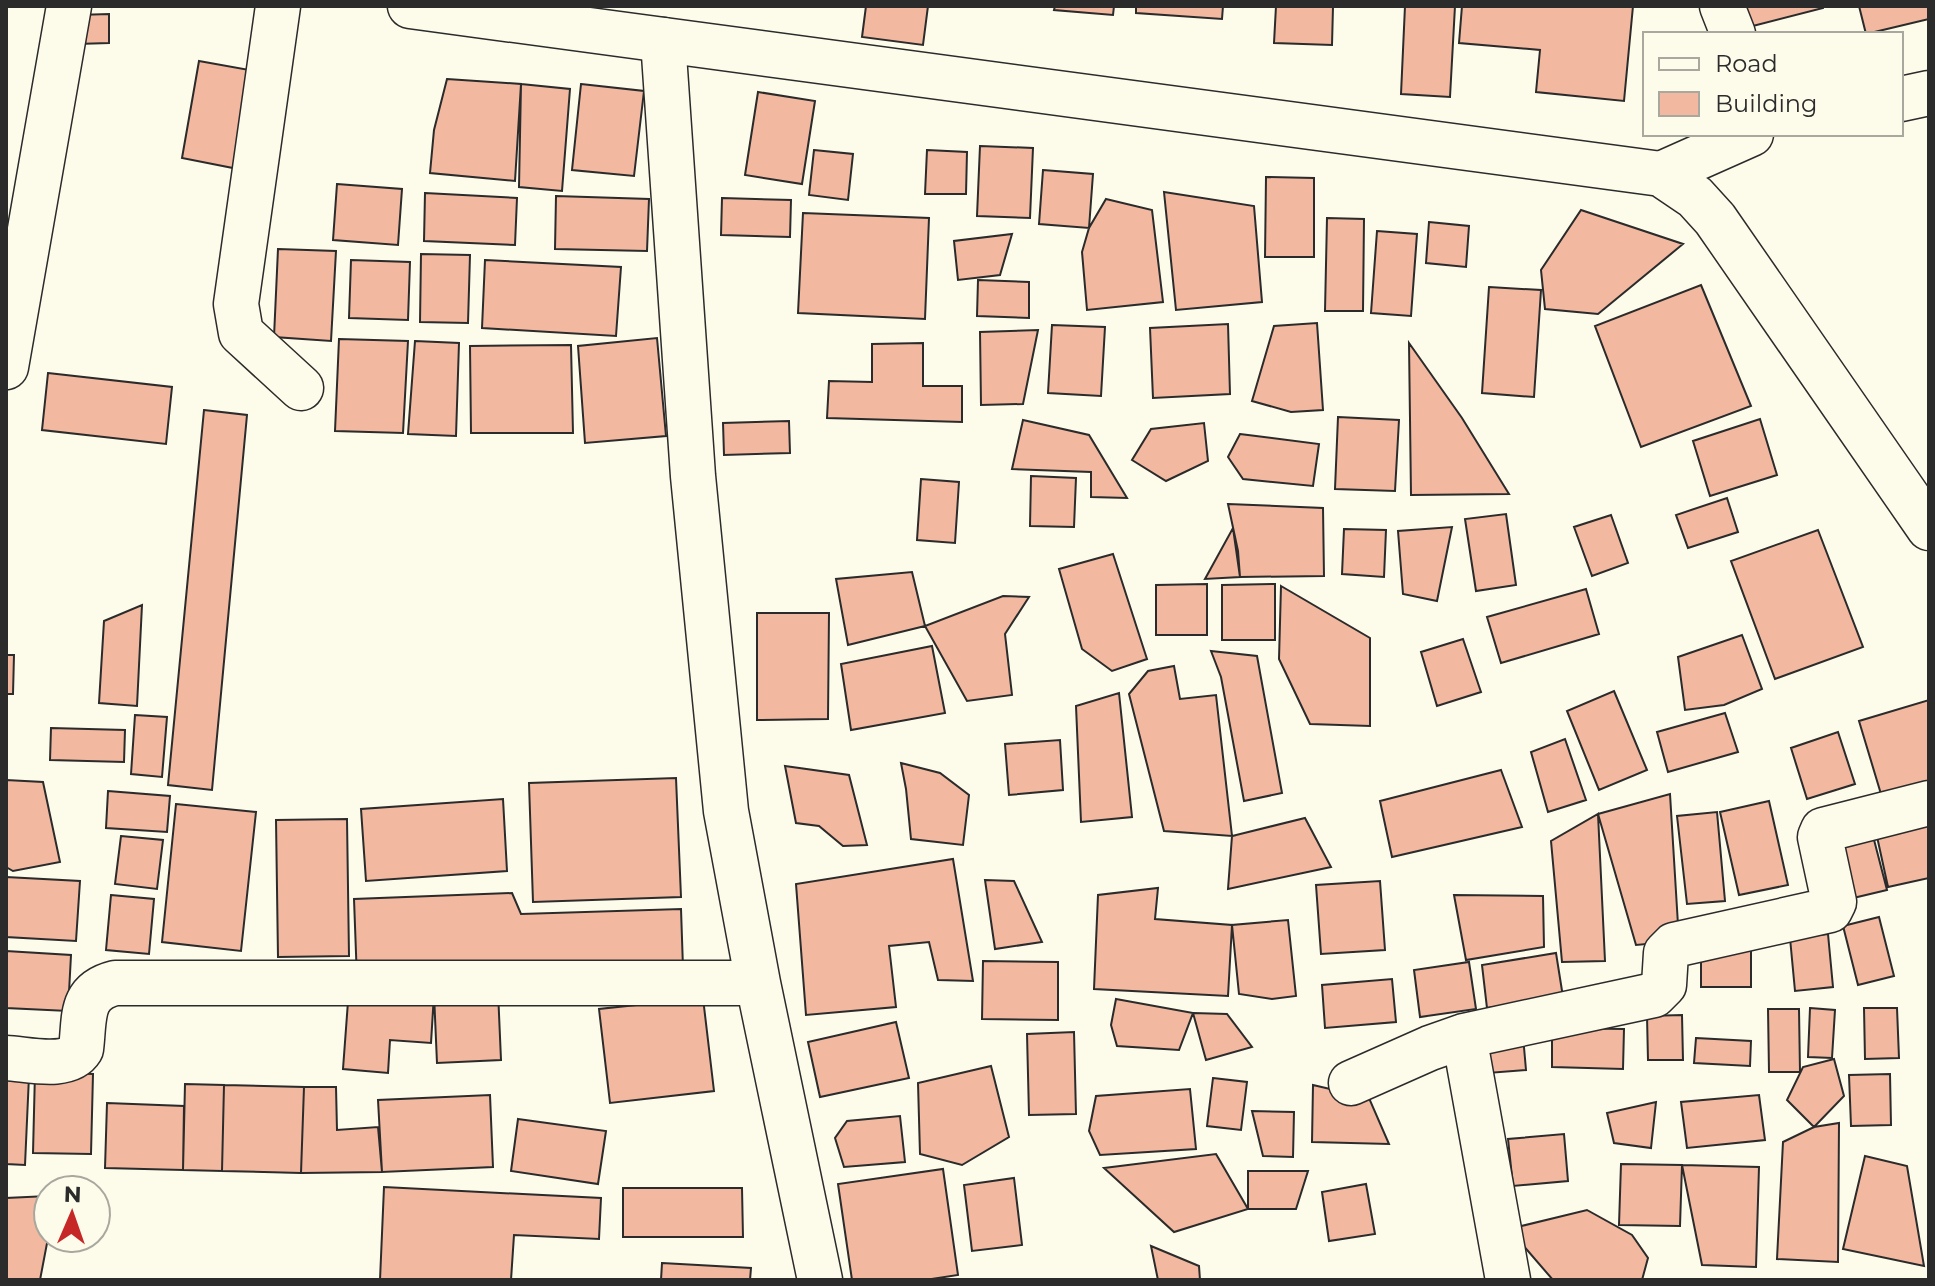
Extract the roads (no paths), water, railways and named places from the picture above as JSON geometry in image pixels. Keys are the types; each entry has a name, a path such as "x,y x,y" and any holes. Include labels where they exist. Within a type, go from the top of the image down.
{"street":[{"path":"6,367 69,6"},
{"path":"278,6 236,304 241,333 301,388"},
{"path":"410,6 1661,174 1695,197 1715,219 1929,528"},
{"path":"1722,6 1732,32"},
{"path":"663,40 693,476 726,811 758,983 820,1280"},
{"path":"1903,99 1929,93"},
{"path":"1661,174 1746,136"},
{"path":"1351,1083 1464,1036 1654,995 1664,985 1666,953 1672,946 1830,910 1834,902 1820,837 1823,830 1929,803"},
{"path":"6,1058 62,1061 76,1057 81,1049 90,996 97,988 115,983 758,983"},
{"path":"1464,1036 1508,1280"}]}
